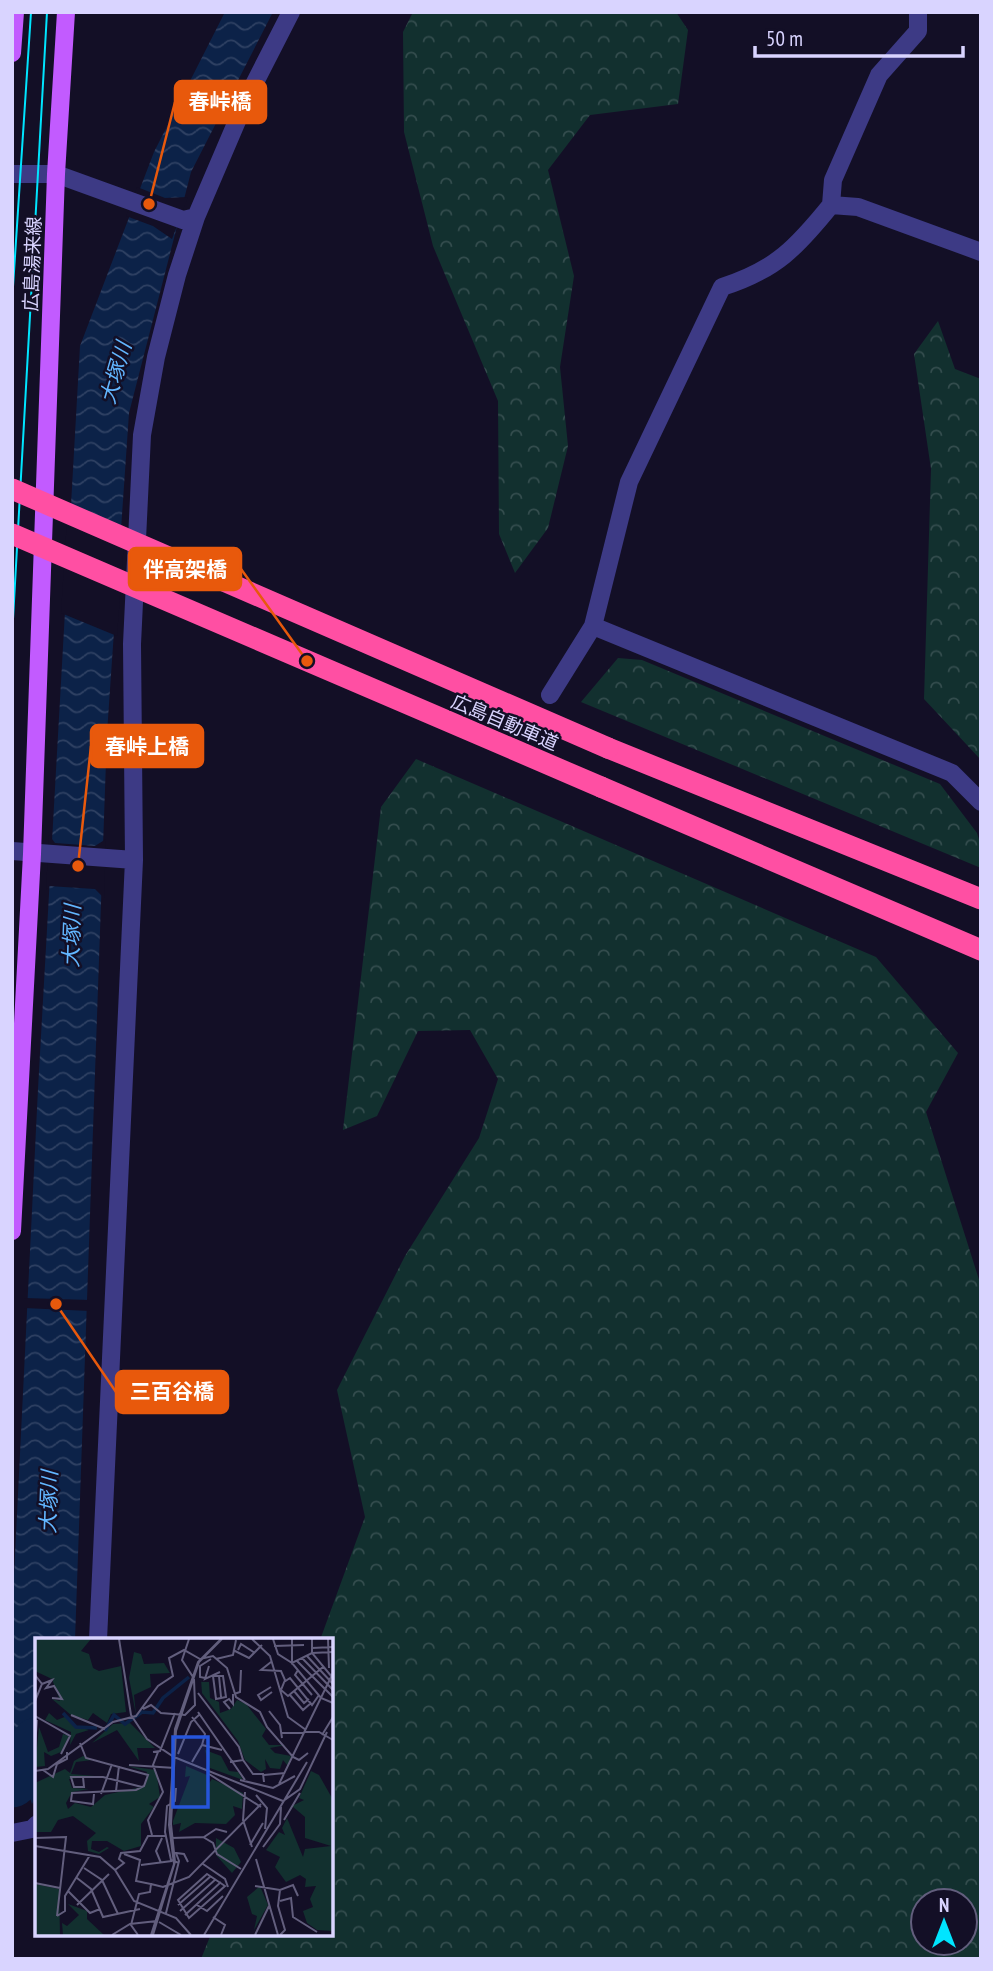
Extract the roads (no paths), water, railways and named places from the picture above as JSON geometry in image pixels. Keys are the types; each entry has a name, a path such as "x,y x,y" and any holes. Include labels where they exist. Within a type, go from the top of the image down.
{"highway":[{"name":"広島自動車道","path":"12,489 608,748 981,898"},
{"name":"広島自動車道","path":"12,534 981,950"}],"main road":[{"path":"12,52 15,12"},
{"name":"広島湯来線","path":"12,1231 37,854 56,174 66,12"}],"street":[{"path":"98,1638 134,860 132,644 142,435 156,358 190,218 291,12"},
{"path":"550,695 593,626 629,482 722,287 751,278 797,247 831,205 833,180 879,75 918,31 918,12"},
{"path":"12,174 56,174 190,218"},
{"path":"831,205 858,207 981,252"},
{"path":"593,626 952,773 981,802"},
{"path":"12,851 134,860"},
{"path":"12,1833 35,1826"}],"water":[{"path":"225,12 273,12 191,172 129,413 107,733 75,1638 35,1638 35,1799 32,1804 12,1744 12,1616 38,1089 80,346 154,152"}],"waterway":[{"name":"大塚川","path":"12,1782 22,1772 35,1747"}],"tram line":[{"path":"12,302 31,12"},
{"path":"12,637 47,12"}],"place":[{"name":"春峠橋","path":"149,204"},
{"name":"伴高架橋","path":"307,661"},
{"name":"春峠上橋","path":"78,866"},
{"name":"三百谷橋","path":"56,1304"}]}
